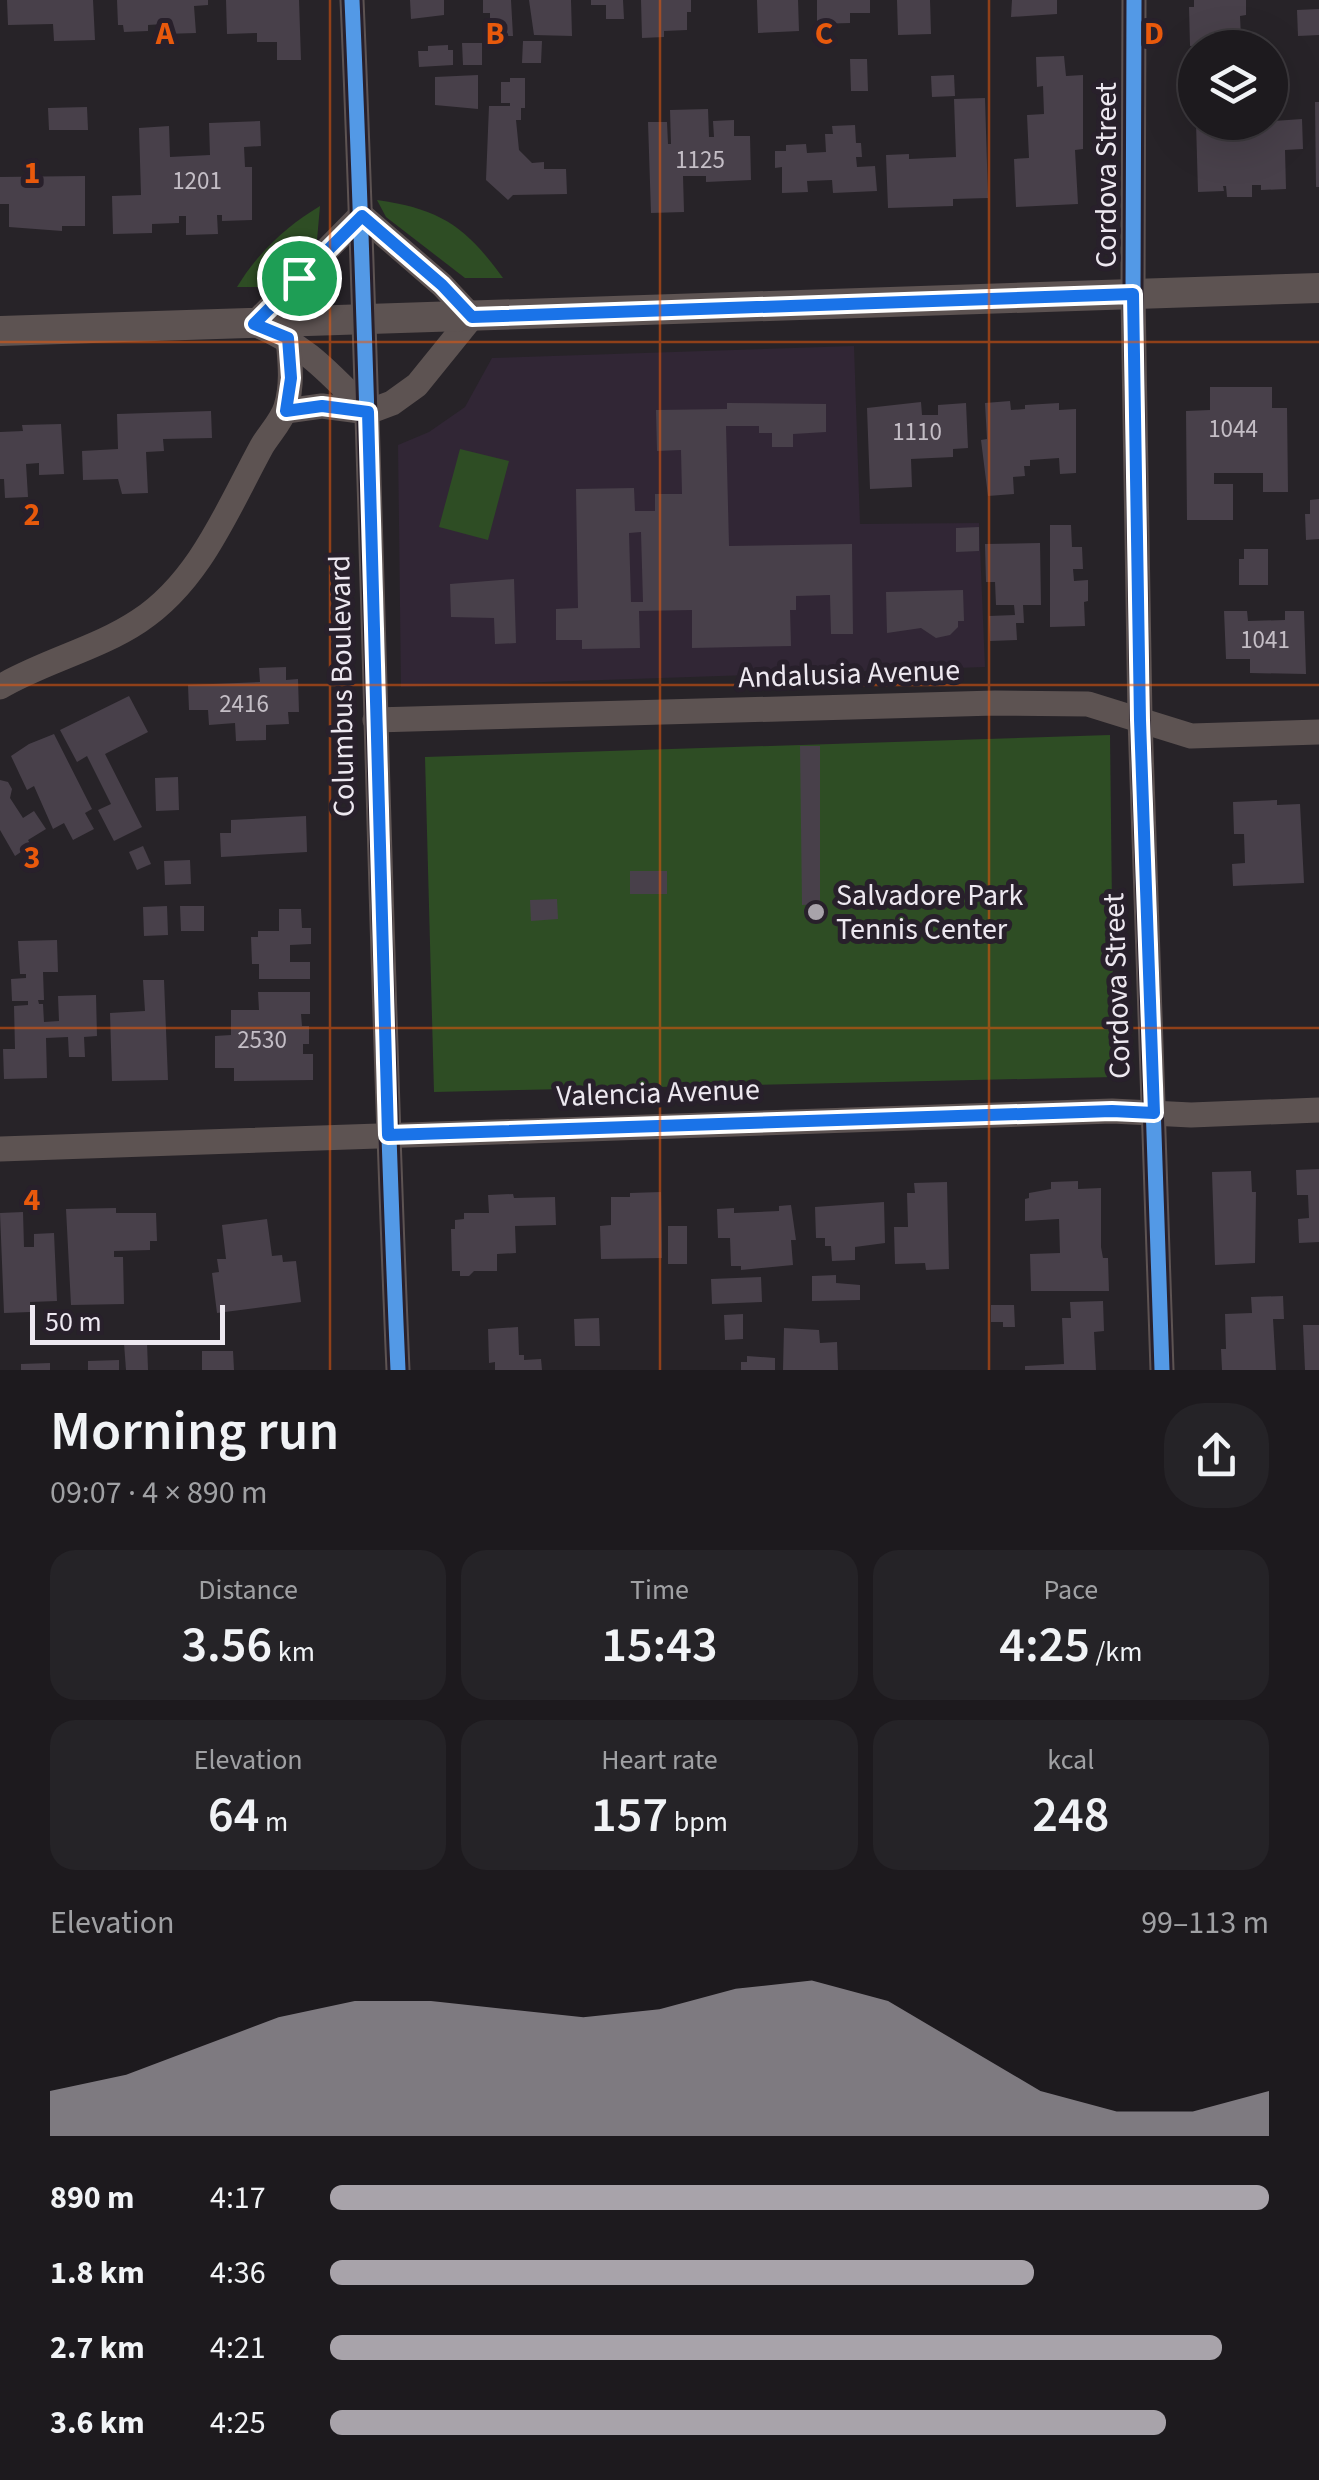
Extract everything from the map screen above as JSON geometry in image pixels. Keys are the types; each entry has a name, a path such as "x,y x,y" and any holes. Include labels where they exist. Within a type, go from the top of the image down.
{"street":[{"name":"Columbus Boulevard","path":"352,0 366,320 375,720 398,1370"},
{"name":"Cordova Street","path":"1134,0 1133,294 1140,720 1162,1370"},
{"path":"254,324 362,216 442,285 472,317"},
{"path":"0,331 1319,288"},
{"path":"286,411 322,406 368,412 392,404 417,385 472,317"},
{"path":"254,324 288,338 368,412"},
{"path":"0,687 126,630 164,602 180,584 214,536 286,411 291,378 288,338"},
{"name":"Andalusia Avenue","path":"375,720 995,703 1088,704 1191,736 1319,732"},
{"name":"Valencia Avenue","path":"0,1149 1112,1111 1319,1110"}],"shaded area":[{"path":"854,346 860,524 979,523 985,667 401,687 398,445 429,432 465,407 492,358"}],"green space":[{"path":"377,200 418,209 450,223 477,246 503,278 465,278 386,217"},
{"path":"320,206 317,240 269,287 237,287 273,242"},
{"path":"460,449 509,461 488,540 439,527"},
{"path":"1110,735 1114,1077 434,1092 425,757"}],"building":[{"path":"7,0 93,0 95,40 54,41 53,24 8,25"},
{"path":"117,0 208,0 208,5 194,6 196,33 164,34 163,24 148,25 148,31 124,32 123,25 118,25"},
{"path":"226,0 299,0 301,60 277,60 277,42 257,42 257,33 227,34"},
{"path":"410,0 444,0 444,15 411,19"},
{"path":"483,0 511,0 513,36 490,36 490,13 483,13"},
{"path":"529,0 571,0 572,36 534,35"},
{"path":"591,0 623,0 624,19 606,19 606,5 591,5"},
{"path":"641,0 691,0 687,30 664,31 664,37 642,38"},
{"path":"757,0 798,0 799,31 758,33"},
{"path":"817,0 870,0 870,13 850,13 850,23 817,24"},
{"path":"897,0 930,0 931,34 898,35"},
{"path":"1012,0 1057,0 1057,14 1011,17"},
{"path":"1194,0 1246,0 1246,15 1240,16 1241,30 1190,30 1189,7 1194,7"},
{"path":"1319,9 1319,35 1298,36 1297,10"},
{"path":"523,41 542,41 541,63 522,63"},
{"path":"462,43 482,43 482,65 463,65"},
{"path":"448,45 448,50 453,50 453,65 419,67 418,51"},
{"path":"1064,56 1066,76 1083,75 1083,149 1075,150 1078,204 1016,207 1014,159 1029,158 1027,115 1044,114 1043,86 1037,87 1036,57"},
{"path":"850,59 867,59 868,91 851,91"},
{"path":"478,75 478,109 435,105 435,77"},
{"path":"954,75 955,96 932,97 931,76"},
{"path":"510,78 525,78 525,108 521,108 521,120 516,120 519,150 532,163 544,162 544,169 566,169 567,194 513,195 508,200 486,180 489,106 510,106 501,103 501,82 510,82"},
{"path":"985,98 988,198 953,199 953,206 888,208 886,155 909,154 909,159 956,157 954,99"},
{"path":"1315,102 1319,102 1319,187 1316,187"},
{"path":"87,107 88,130 49,130 48,108"},
{"path":"708,109 709,137 714,137 713,121 734,120 734,136 750,136 751,180 706,182 706,176 683,176 684,212 651,213 648,122 667,122 671,144 670,110"},
{"path":"1302,119 1303,149 1285,150 1286,189 1261,190 1261,185 1252,185 1252,197 1227,197 1226,186 1224,191 1198,192 1197,140 1288,140 1288,120"},
{"path":"260,121 261,146 244,147 245,167 252,167 252,220 222,221 222,215 217,215 218,234 186,235 186,216 179,216 179,223 152,224 152,233 113,234 112,196 141,195 139,128 169,126 170,157 210,155 209,123"},
{"path":"855,125 862,157 856,157 857,167 875,166 877,191 833,193 832,180 807,181 808,192 782,193 782,167 775,168 775,151 786,151 786,145 806,144 807,153 826,152 825,134 833,134 832,126"},
{"path":"85,176 85,226 62,226 62,231 9,227 9,204 0,204 0,177"},
{"path":"1210,387 1272,387 1272,408 1287,408 1288,492 1263,492 1263,473 1214,473 1214,484 1233,484 1233,520 1187,520 1186,411 1210,410"},
{"path":"1010,401 1011,410 1059,403 1059,410 1076,409 1076,473 1060,474 1059,458 1030,460 1030,466 1024,466 1025,476 1013,477 1014,494 988,496 981,440 987,439 985,403"},
{"path":"921,402 922,415 938,415 938,405 966,403 968,448 953,449 953,457 911,459 912,487 870,489 867,408"},
{"path":"727,403 826,404 826,432 793,434 793,447 772,447 772,433 759,433 759,426 726,426 729,546 852,544 853,634 831,634 830,595 796,596 796,610 790,610 791,646 692,648 692,610 639,611 640,648 582,649 582,640 556,640 556,609 578,608 576,489 634,488 635,511 655,511 655,494 682,494 681,450 657,451 656,410 727,409","holes":["641,532 643,602 631,602 629,533"]},
{"path":"211,411 212,438 163,439 164,451 146,452 148,493 122,494 118,479 83,480 82,451 118,449 117,414"},
{"path":"61,424 64,474 39,475 39,463 26,464 28,497 5,498 4,479 0,479 0,432 23,431 22,425"},
{"path":"1319,499 1319,539 1306,540 1305,514 1310,514 1310,500"},
{"path":"1050,525 1071,525 1072,547 1082,547 1083,569 1073,569 1074,581 1088,580 1085,626 1050,627"},
{"path":"979,527 979,551 956,552 956,528"},
{"path":"1040,543 1041,605 1023,605 1024,623 1016,623 1017,640 990,641 989,616 1015,615 1014,605 996,605 995,582 986,582 985,544"},
{"path":"1244,549 1268,549 1268,585 1239,585 1239,559 1244,559"},
{"path":"514,579 516,643 495,644 494,618 451,617 450,584"},
{"path":"963,590 964,621 958,621 950,635 936,638 921,628 887,633 886,592"},
{"path":"1224,611 1247,611 1248,621 1285,620 1285,611 1304,611 1306,674 1250,673 1250,659 1226,659"},
{"path":"286,667 286,680 298,679 299,712 288,712 289,724 266,725 266,740 236,741 235,723 209,725 208,710 189,710 188,685 260,682 259,668"},
{"path":"129,696 148,732 105,754 142,827 114,841 98,810 111,804 87,756 77,762 60,730"},
{"path":"54,734 92,809 85,813 94,829 73,840 64,823 53,829 34,786 27,790 11,756"},
{"path":"800,746 820,746 820,904 802,905"},
{"path":"178,777 179,810 156,811 155,778"},
{"path":"0,780 8,782 12,789 10,798 23,818 34,811 46,829 28,840 31,845 15,856 0,830"},
{"path":"1277,800 1277,805 1300,804 1304,883 1233,886 1232,864 1245,863 1244,834 1234,834 1233,802"},
{"path":"306,816 307,852 221,857 220,833 231,833 231,820"},
{"path":"143,846 151,864 137,870 129,852"},
{"path":"190,860 191,884 165,885 164,861"},
{"path":"630,871 667,871 667,894 630,894"},
{"path":"557,899 558,919 531,921 530,900"},
{"path":"167,906 168,935 144,936 143,907"},
{"path":"180,906 204,906 204,931 181,931"},
{"path":"279,909 301,909 302,928 311,928 311,944 290,945 290,962 310,962 310,979 259,979 259,964 252,964 251,937 258,937 258,931 279,931"},
{"path":"57,940 58,972 43,972 44,1000 38,1000 43,1004 44,1022 59,1021 58,996 96,995 97,1036 84,1037 85,1057 69,1057 68,1037 46,1038 47,1078 4,1079 3,1049 15,1049 14,1006 28,1005 28,1001 12,1001 11,979 26,978 26,974 20,974 18,941"},
{"path":"143,980 164,980 168,1080 112,1081 110,1013 145,1011"},
{"path":"258,992 310,992 310,1014 301,1014 302,1026 309,1026 309,1044 303,1044 303,1054 313,1054 313,1080 234,1081 234,1068 215,1068 215,1036 231,1035 231,1010 259,1010"},
{"path":"1319,1169 1319,1242 1299,1243 1298,1219 1309,1218 1308,1195 1297,1195 1296,1170"},
{"path":"1251,1171 1252,1192 1256,1192 1255,1263 1215,1265 1212,1172"},
{"path":"1078,1181 1078,1189 1101,1188 1101,1247 1103,1258 1108,1258 1109,1291 1031,1291 1030,1254 1060,1253 1059,1219 1025,1221 1025,1199 1029,1193 1051,1189 1051,1182"},
{"path":"947,1182 949,1269 926,1270 925,1263 895,1264 894,1227 908,1227 907,1193 915,1193 914,1183"},
{"path":"661,1192 662,1258 601,1259 600,1226 611,1225 611,1197"},
{"path":"513,1194 514,1198 555,1197 556,1225 515,1226 516,1253 497,1254 497,1271 474,1271 469,1276 460,1276 460,1271 452,1271 451,1229 455,1229 455,1220 464,1219 464,1213 489,1213 488,1195"},
{"path":"884,1202 885,1243 855,1247 855,1260 832,1261 831,1246 825,1246 825,1238 816,1238 815,1207"},
{"path":"791,1205 796,1240 791,1240 793,1265 741,1270 741,1266 731,1266 730,1238 718,1238 717,1209 734,1208 734,1213 779,1211 779,1206"},
{"path":"116,1208 116,1213 156,1213 157,1241 150,1241 150,1250 114,1251 114,1257 123,1257 124,1304 71,1305 66,1209"},
{"path":"23,1212 24,1247 34,1247 34,1234 54,1233 57,1301 30,1302 30,1312 4,1313 0,1213"},
{"path":"267,1219 272,1256 282,1255 283,1262 296,1261 301,1302 217,1313 212,1273 219,1272 217,1259 226,1259 222,1225"},
{"path":"668,1226 687,1226 687,1264 668,1264"},
{"path":"836,1275 836,1283 860,1285 860,1300 812,1301 812,1276"},
{"path":"761,1277 762,1302 712,1304 711,1279"},
{"path":"1283,1296 1284,1319 1273,1319 1276,1370 1222,1370 1225,1314 1252,1313 1251,1297"},
{"path":"1103,1301 1104,1331 1094,1332 1096,1370 1025,1370 1025,1366 1064,1364 1062,1318 1071,1318 1070,1302"},
{"path":"991,1305 1014,1305 1015,1327 991,1322"},
{"path":"743,1314 743,1339 725,1340 724,1315"},
{"path":"599,1318 600,1346 575,1346 574,1319"},
{"path":"1303,1325 1319,1325 1319,1370 1305,1370"},
{"path":"518,1327 519,1355 524,1355 524,1360 541,1359 542,1370 495,1370 495,1362 489,1363 488,1329"},
{"path":"784,1328 819,1330 820,1343 837,1342 838,1370 783,1370"},
{"path":"147,1342 148,1370 126,1370 124,1343"},
{"path":"202,1351 233,1351 234,1370 202,1370"},
{"path":"747,1356 775,1358 775,1370 741,1370 741,1362 747,1362"},
{"path":"119,1360 119,1370 88,1370 88,1361"},
{"path":"50,1363 50,1370 21,1370 21,1364"}],"cycle path":[{"path":"352,0 398,1370"},
{"path":"1134,0 1133,294 1140,719 1162,1370"}],"place":[{"name":"Salvadore Park Tennis Center","path":"816,912"}],"route":[{"path":"362,216 442,285 472,317 1133,294 1140,720 1154,1113 1112,1111 388,1135 368,412 322,406 286,411 291,378 288,338 254,324 299,278 362,216"}]}
